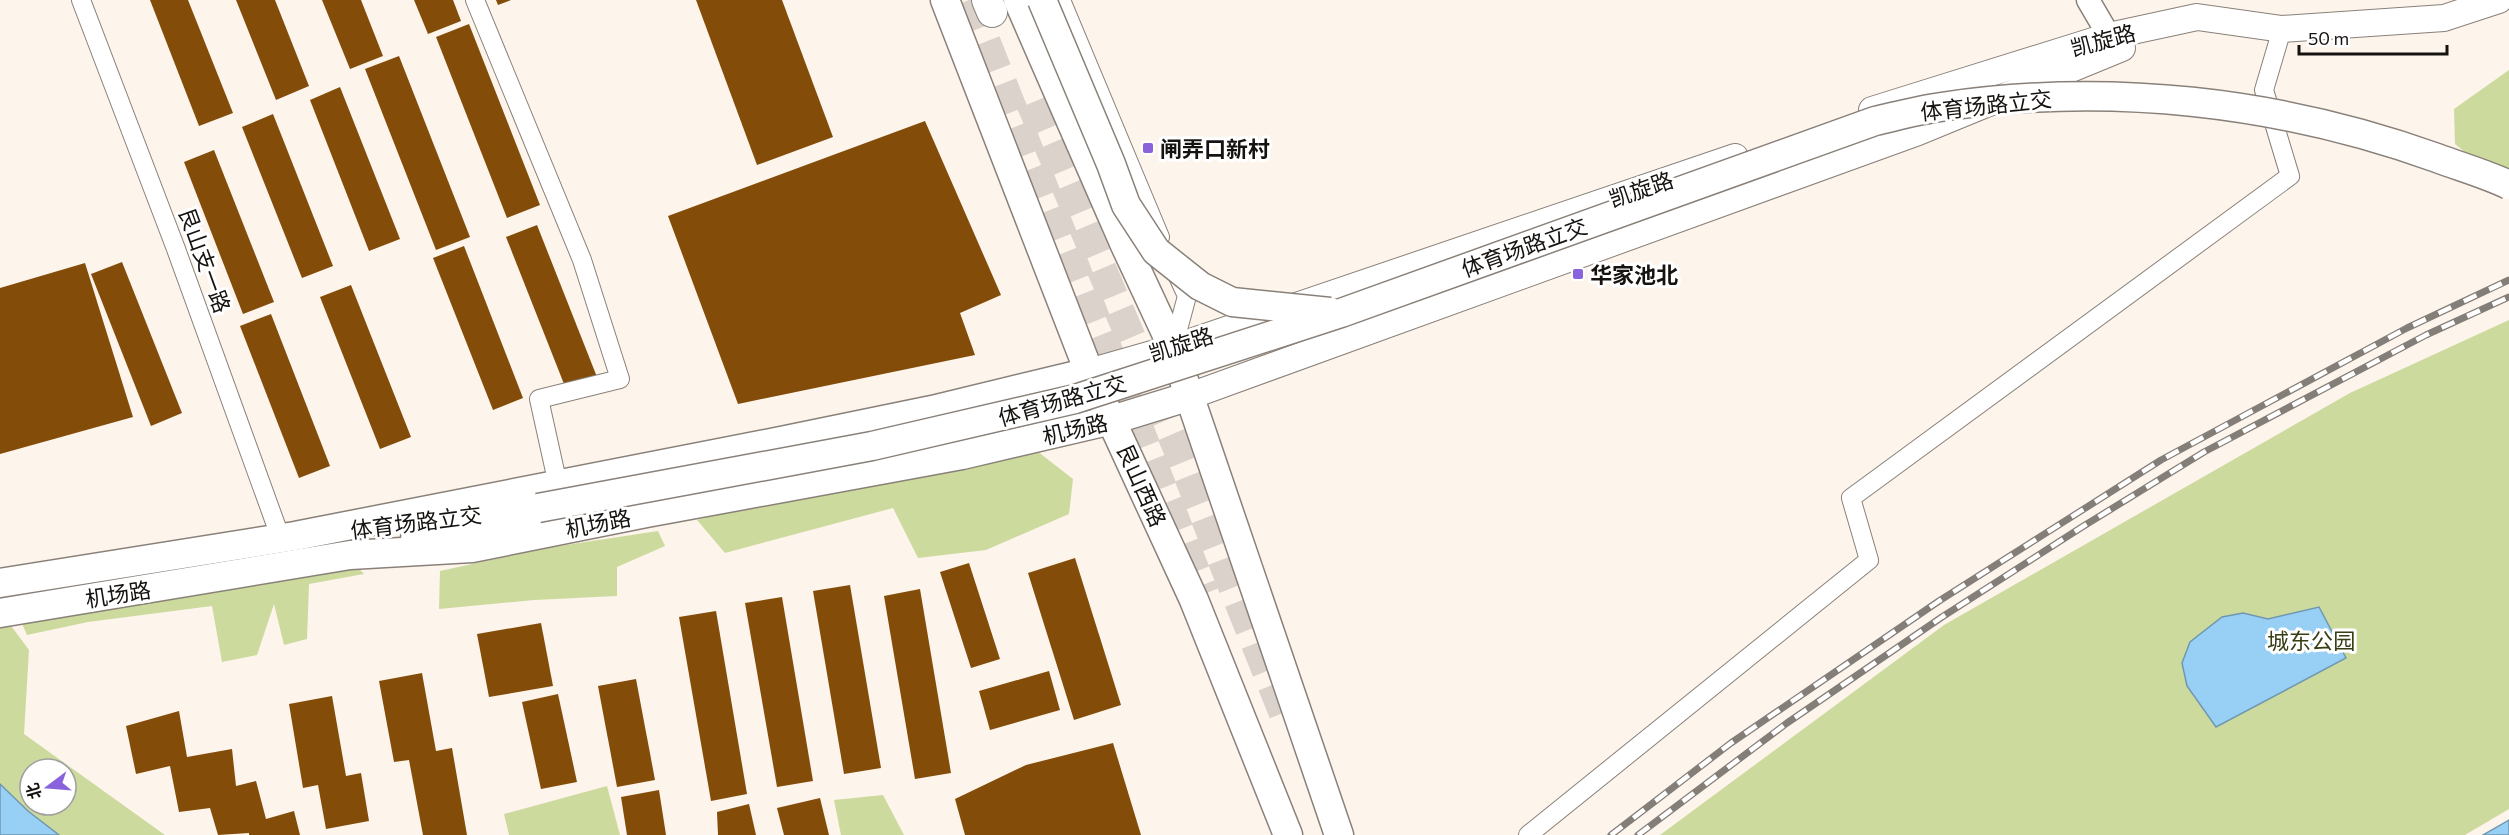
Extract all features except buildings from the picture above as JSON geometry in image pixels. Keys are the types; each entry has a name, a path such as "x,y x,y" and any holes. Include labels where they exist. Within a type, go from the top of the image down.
{"main road":[{"name":"艮山西路","path":"945,0 1089,372 1194,600 1288,835"},
{"path":"1042,0 1126,205 1156,251 1200,286 1232,302 1341,313"},
{"name":"凯旋路","path":"1089,372 1173,348 1938,88 2109,36 2197,17 2282,29 2444,18 2499,0"},
{"path":"999,4 1124,243 1173,348 1339,835"},
{"name":"凯旋路","path":"1190,396 1918,132 2197,17"},
{"name":"体育场路立交","path":"350,555 538,508 872,446 1075,399 1341,313 1875,120 1940,107 2097,95 2211,103 2303,119 2380,139 2509,185"},
{"name":"机场路","path":"0,583 288,537 558,485 908,415 1089,372"},
{"name":"机场路","path":"0,614 350,555 472,548 646,513 962,455 1112,420 1190,396"},
{"name":"体育场路立交","path":"288,537 538,508"}],"street":[{"name":"艮山支一路","path":"81,0 288,537"},
{"path":"475,0 582,260 620,379 539,399 558,485"},
{"path":"1061,0 1150,217 1187,296 1173,348"},
{"path":"2088,0 2109,36"},
{"path":"1528,835 1869,560 1851,498 2290,176 2264,90 2282,29"}],"green space":[{"path":"2509,70 2509,188 2455,144 2454,109"},
{"name":"城东公园","path":"2509,320 2509,809 2465,835 1660,835 1944,625 2350,393"},
{"path":"1037,451 1073,479 1069,514 986,550 918,558 893,508 725,553 697,520 755,505"},
{"path":"658,531 665,546 617,567 617,596 534,600 439,609 440,571 546,548"},
{"path":"355,564 364,574 309,584 307,639 284,645 274,604 257,655 222,662 212,606 88,622 27,635 20,619"},
{"path":"0,611 29,650 24,734 56,757 18,757 18,817 78,817 78,773 165,835 0,835"},
{"path":"607,786 620,835 509,835 504,814"},
{"path":"883,795 904,835 841,835 834,800"}],"water":[{"path":"2319,607 2346,658 2216,727 2187,686 2182,663 2190,642 2222,617 2243,613 2268,619"},
{"path":"0,784 18,801 18,817 36,817 59,835 0,835"},
{"path":"2509,820 2509,835 2483,835"}],"tunnel":[{"path":"969,0 1204,594"},
{"path":"1031,103 1176,444 1287,721"}],"railway":[{"path":"1611,835 1731,743 1939,601 2161,460 2407,328 2509,280"},
{"path":"1638,835 1787,723 1942,617 2082,527 2204,452 2426,335 2509,297"}],"place":[{"name":"闸弄口新村","path":"1148,148"},
{"name":"华家池北","path":"1578,274"}]}
